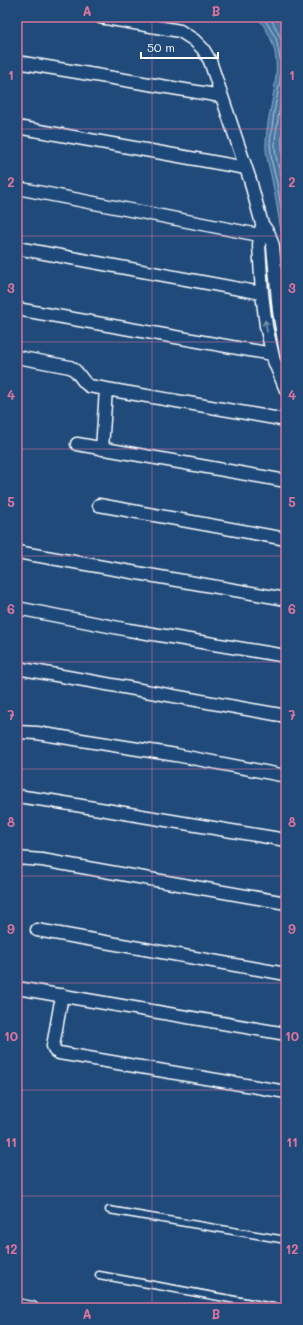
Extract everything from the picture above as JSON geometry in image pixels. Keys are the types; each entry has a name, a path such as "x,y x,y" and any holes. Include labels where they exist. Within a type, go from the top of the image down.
{"street":[{"path":"100,17 180,31 194,40 203,49 210,61 246,168 261,230 259,245 266,326 274,361 286,390"},
{"path":"17,62 221,96"},
{"path":"17,127 246,168"},
{"path":"17,188 261,230 269,234 273,246 279,312 286,353"},
{"path":"17,248 262,293"},
{"path":"17,309 272,354"},
{"path":"17,358 70,367 75,369 89,386 286,420"},
{"path":"102,449 106,389"},
{"path":"77,444 286,481"},
{"path":"100,505 286,539"},
{"path":"17,552 286,599"},
{"path":"17,608 129,630 286,656"},
{"path":"17,668 286,716"},
{"path":"17,732 37,733 176,755 286,776"},
{"path":"17,796 286,840"},
{"path":"17,858 42,860 286,903"},
{"path":"37,930 286,974"},
{"path":"17,988 286,1034"},
{"path":"62,995 53,1046 55,1051 59,1053 286,1092"},
{"path":"17,1305 32,1308"}],"lane":[{"path":"109,1210 286,1240"},
{"path":"99,1275 278,1308"}],"water":[{"path":"257,17 286,17 286,254 266,148 276,78 276,63 274,48 268,33"}]}
